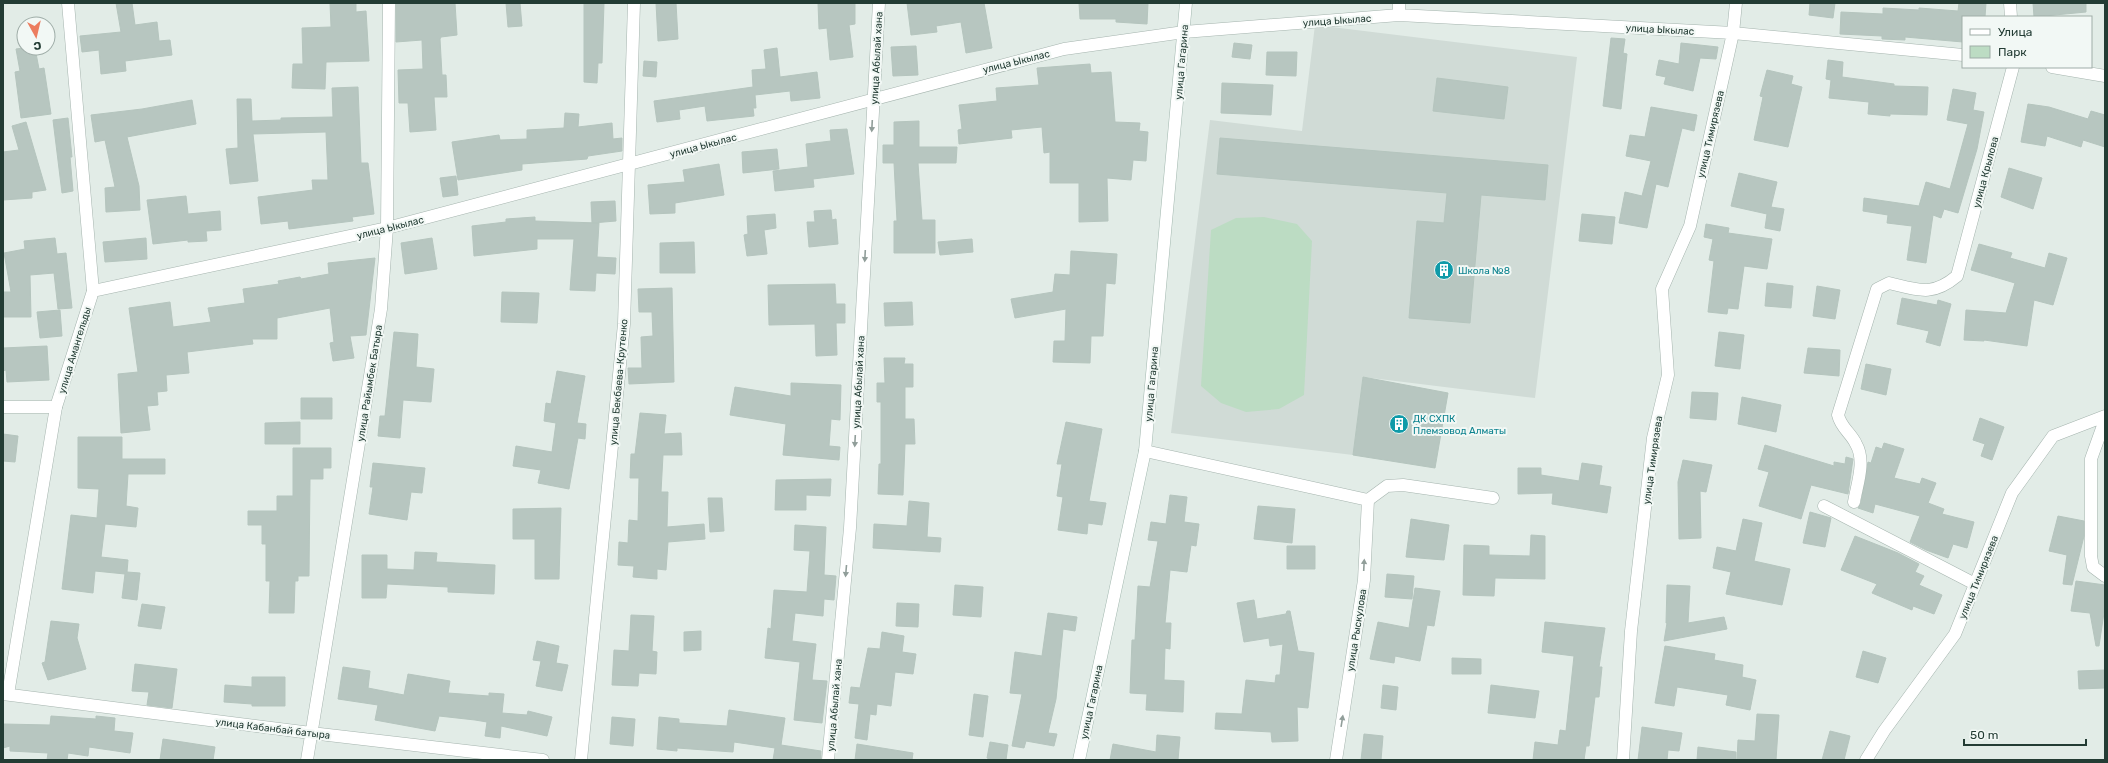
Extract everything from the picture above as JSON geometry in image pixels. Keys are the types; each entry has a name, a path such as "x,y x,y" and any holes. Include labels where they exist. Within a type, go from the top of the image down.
{"street":[{"name":"улица Амангельды","path":"5,694 56,407 93,291 68,3"},
{"name":"улица Райымбек Батыра","path":"307,760 381,309 387,228 389,3"},
{"name":"улица Бекбаева-Крутенко","path":"581,760 624,324 634,3"},
{"name":"улица Абылай хана","path":"828,760 850,528 879,3"},
{"name":"улица Гагарина","path":"1078,760 1145,451 1186,3"},
{"path":"1399,3 1399,16"},
{"name":"улица Тимирязева","path":"1623,760 1632,624 1653,438 1668,375 1662,289 1690,226 1733,33 1736,3"},
{"path":"2010,3 2011,16"},
{"name":"улица Ыкылас","path":"93,291 387,228 1064,49 1184,32 1399,16 1733,33 1962,55"},
{"name":"улица Крылова","path":"1854,502 1861,464 1860,453 1856,444 1840,424 1838,415 1877,289 1889,283 1921,291 1932,290 1946,286 1957,276 2013,68"},
{"path":"2058,68 2105,76"},
{"path":"3,406 56,407"},
{"name":"улица Тимирязева","path":"1866,760 1884,731 1955,634 2012,493 2053,436 2105,416"},
{"path":"2105,420 2091,459 2091,556 2093,567 2105,576"},
{"path":"1145,451 1368,500 1387,486 1403,485 1493,498"},
{"name":"улица Рыскулова","path":"1336,760 1364,580 1368,500"},
{"path":"1824,506 1975,584"},
{"name":"улица Кабанбай батыра","path":"5,694 311,733 543,760"}],"shaded area":[{"path":"1315,25 1577,57 1535,398 1363,377 1353,455 1171,433 1210,120 1302,131"}],"green space":[{"path":"1264,217 1297,224 1312,241 1304,395 1279,409 1246,412 1221,403 1201,386 1211,230 1236,218"}],"building":[{"path":"116,3 132,3 135,25 157,22 159,41 170,40 172,55 125,61 126,71 101,74 99,50 82,52 80,36 121,32"},
{"path":"330,3 356,3 356,12 366,11 369,61 326,62 325,89 292,88 293,64 303,64 302,28 331,27"},
{"path":"396,3 455,3 457,35 441,37 440,39 442,75 446,75 447,97 434,97 436,130 410,132 408,103 399,103 398,70 423,69 422,40 396,42"},
{"path":"506,3 520,3 522,26 508,27"},
{"path":"584,3 604,3 602,63 598,63 597,83 584,82"},
{"path":"656,3 676,3 678,39 658,41"},
{"path":"818,3 855,3 855,24 849,25 853,57 830,60 827,28 819,29"},
{"path":"907,3 984,3 992,48 966,53 961,22 936,26 937,32 911,35"},
{"path":"1079,3 1148,3 1147,24 1116,22 1116,19 1080,19"},
{"path":"1810,3 1835,3 1833,18 1809,15"},
{"path":"1959,3 1986,3 1985,16 1962,16 1962,42 1905,37 1905,40 1882,39 1882,36 1840,34 1841,12 1883,14 1883,8 1919,10 1919,8 1958,11"},
{"path":"2033,3 2086,3 2086,12 2034,16"},
{"path":"1611,38 1625,39 1623,53 1627,54 1621,109 1603,106"},
{"path":"1234,43 1252,45 1250,59 1232,57"},
{"path":"1681,43 1718,47 1716,59 1700,58 1693,91 1664,84 1666,77 1656,75 1659,60 1679,64"},
{"path":"916,46 918,75 893,76 891,47"},
{"path":"777,48 780,77 817,72 820,98 791,101 790,91 755,95 756,108 753,108 754,116 707,121 705,106 679,110 680,119 657,122 654,101 753,87 752,70 766,69 764,50"},
{"path":"1267,52 1297,52 1296,76 1266,75"},
{"path":"17,56 37,56 39,69 44,68 51,114 21,118 15,72 20,71"},
{"path":"1828,60 1843,62 1842,77 1894,84 1894,86 1928,87 1927,115 1890,114 1890,116 1868,114 1869,102 1829,98 1831,80 1826,79"},
{"path":"644,61 657,62 656,77 643,76"},
{"path":"1090,64 1091,73 1111,72 1115,122 1140,123 1139,131 1148,132 1146,161 1133,160 1131,180 1107,178 1108,221 1079,222 1079,183 1050,183 1050,152 1044,153 1042,127 1011,130 1012,138 959,144 958,130 962,129 959,105 997,101 996,88 1039,85 1037,68"},
{"path":"1767,70 1793,76 1791,84 1802,87 1788,147 1754,140 1763,97 1760,96"},
{"path":"1437,78 1508,87 1504,119 1433,111"},
{"path":"1222,83 1273,85 1271,115 1221,113"},
{"path":"358,87 361,163 368,163 374,214 352,217 353,221 289,229 288,221 261,224 258,197 313,190 312,180 328,180 326,132 253,134 258,181 230,184 226,149 238,148 237,99 251,99 252,121 281,120 281,118 333,117 332,88"},
{"path":"1953,89 1976,93 1973,110 1984,112 1977,149 1958,213 1944,209 1941,218 1933,215 1926,263 1907,260 1912,226 1887,223 1888,215 1863,211 1864,198 1919,206 1926,182 1950,189 1968,124 1947,120"},
{"path":"192,100 196,124 127,137 139,186 140,210 106,212 105,188 115,187 105,140 95,142 91,115 142,109"},
{"path":"2028,104 2049,107 2088,119 2091,111 2105,115 2105,147 2083,140 2081,147 2047,136 2045,146 2021,142"},
{"path":"1651,107 1697,115 1694,131 1682,128 1668,187 1656,184 1647,228 1619,223 1625,192 1642,196 1651,161 1626,156 1630,135 1645,137"},
{"path":"565,113 579,114 578,127 612,123 613,139 622,138 622,151 588,156 587,159 522,164 522,170 458,180 452,142 499,135 500,140 527,139 527,130 564,128"},
{"path":"68,118 72,157 70,157 73,191 62,193 53,120"},
{"path":"919,121 919,147 957,147 956,163 918,163 922,220 935,220 935,253 894,253 894,221 897,221 894,163 883,163 883,145 894,145 894,122"},
{"path":"26,122 46,190 32,192 32,198 3,200 3,152 19,150 12,126"},
{"path":"847,129 854,174 813,179 814,187 775,191 773,171 808,167 806,144 831,141 830,130"},
{"name":"Школа №8","path":"1220,138 1548,165 1545,200 1481,195 1470,323 1409,318 1417,221 1444,223 1447,193 1217,174"},
{"path":"777,149 779,169 743,173 742,152"},
{"path":"719,164 724,195 675,203 675,213 650,214 648,185 685,182 683,170"},
{"path":"2009,168 2042,178 2033,209 2001,197"},
{"path":"1739,173 1777,182 1771,207 1784,209 1780,231 1765,228 1767,214 1731,206"},
{"path":"456,176 458,195 443,197 440,178"},
{"path":"186,196 188,214 220,211 221,230 206,231 207,241 188,242 188,240 153,244 147,200"},
{"path":"615,201 616,221 592,223 591,202"},
{"path":"831,210 832,220 836,219 838,244 809,247 807,222 815,222 814,211"},
{"path":"775,214 776,228 764,230 767,254 747,256 744,235 748,234 747,216"},
{"path":"1582,214 1615,217 1612,244 1579,241"},
{"path":"535,217 535,221 599,223 597,257 616,258 615,274 596,273 595,291 570,290 574,239 537,239 537,249 474,256 472,226 506,222 506,219"},
{"path":"1706,224 1729,228 1728,233 1772,239 1767,269 1744,266 1738,309 1728,308 1727,314 1708,312 1714,261 1709,260 1713,239 1704,237"},
{"path":"55,238 57,254 66,253 72,308 58,309 54,273 30,275 31,317 3,317 3,292 11,292 4,253 25,249 24,241"},
{"path":"146,238 147,259 105,262 103,242"},
{"path":"432,238 437,269 405,274 401,243"},
{"path":"972,239 973,252 940,255 938,242"},
{"path":"694,242 695,273 660,273 660,243"},
{"path":"1979,244 2012,253 2010,258 2045,268 2049,253 2067,258 2053,305 2034,300 2027,346 1984,340 1964,340 1966,310 2006,313 2015,283 1971,270"},
{"path":"1071,251 1117,254 1115,284 1106,283 1103,336 1091,336 1090,363 1053,362 1054,341 1065,341 1066,309 1015,318 1011,299 1053,292 1055,274 1070,275"},
{"path":"375,258 366,335 350,336 354,358 333,361 330,343 334,342 330,308 277,318 277,339 252,339 253,344 187,352 189,373 166,375 167,391 157,392 158,405 147,406 150,430 121,433 118,374 138,372 129,308 170,302 173,327 211,322 208,308 245,303 243,289 279,284 278,281 300,277 301,279 329,274 328,263"},
{"path":"1767,283 1793,286 1791,308 1765,306"},
{"path":"835,284 836,304 845,304 845,323 836,323 837,355 816,356 815,324 769,325 768,285"},
{"path":"1817,286 1840,290 1835,319 1813,316"},
{"path":"672,288 674,382 629,384 628,368 642,368 641,337 653,336 652,312 639,312 638,289"},
{"path":"502,292 539,293 537,323 501,322"},
{"path":"1902,298 1937,305 1938,300 1951,304 1940,346 1926,342 1929,331 1897,324"},
{"path":"912,302 913,325 885,326 884,303"},
{"path":"60,310 62,336 40,338 37,312"},
{"path":"394,332 418,334 416,367 434,369 431,402 403,400 400,438 378,436 380,416 385,416"},
{"path":"1719,332 1744,335 1740,369 1715,366"},
{"path":"47,346 49,380 7,382 6,370 3,371 3,348"},
{"path":"1808,348 1840,350 1839,376 1804,373"},
{"path":"884,358 905,358 904,364 913,364 913,387 905,387 905,419 914,419 915,444 905,444 903,495 878,494 879,464 881,464 881,402 877,402 877,383 885,383"},
{"path":"1866,364 1891,369 1886,395 1861,389"},
{"path":"557,371 585,376 577,423 586,424 585,439 578,438 569,489 538,483 541,470 513,466 516,446 552,452 556,423 544,421 546,403 551,404"},
{"name":"ДК СХПК Племзовод Алматы","path":"1363,377 1448,393 1435,468 1353,455"},
{"path":"791,383 841,385 840,420 831,419 829,446 840,447 839,460 783,455 786,424 730,415 735,387 791,396"},
{"path":"1692,392 1718,393 1716,420 1690,418"},
{"path":"1742,397 1781,405 1776,432 1738,424"},
{"path":"301,398 332,398 332,419 301,419"},
{"path":"640,413 666,415 664,434 681,433 682,455 663,455 661,492 668,492 667,527 704,524 705,539 668,542 666,570 657,569 657,579 633,577 634,566 618,565 619,542 628,543 629,520 638,521 639,478 630,478 631,454 635,454"},
{"path":"1980,418 2004,427 1992,460 1981,456 1985,444 1973,440"},
{"path":"300,422 300,444 265,444 265,423"},
{"path":"1066,422 1102,429 1089,501 1106,503 1102,525 1088,523 1087,534 1058,530 1063,497 1057,496 1062,464 1057,464"},
{"path":"3,434 18,436 15,462 3,461"},
{"path":"78,437 122,437 122,459 165,459 165,474 128,474 126,506 138,508 136,527 105,524 101,557 128,560 127,572 140,573 137,600 122,598 125,574 95,571 93,593 62,589 71,515 97,518 99,489 78,488"},
{"path":"1884,443 1904,449 1894,478 1920,484 1922,478 1936,483 1928,503 1944,509 1942,514 1974,522 1967,548 1953,544 1948,558 1926,550 1910,542 1920,516 1875,504 1873,513 1858,508 1861,503 1868,462 1871,463 1876,447 1882,449"},
{"path":"1765,445 1834,466 1834,462 1845,464 1846,457 1853,459 1848,494 1811,485 1801,519 1759,506 1769,472 1758,469"},
{"path":"293,448 331,448 331,468 323,468 323,479 310,479 309,576 298,576 298,581 295,581 294,613 269,613 270,581 266,581 266,544 262,544 262,525 248,525 248,511 277,511 277,496 293,496"},
{"path":"1683,460 1712,465 1706,492 1700,491 1701,538 1679,539 1678,482"},
{"path":"373,463 425,468 422,493 411,492 407,520 369,514 373,487 370,487"},
{"path":"1582,463 1602,466 1599,485 1611,487 1607,513 1552,504 1553,493 1518,494 1518,468 1541,468 1541,475 1579,481"},
{"path":"831,479 830,496 806,495 806,510 775,510 776,480"},
{"path":"1170,495 1187,497 1184,522 1199,524 1196,546 1191,545 1187,572 1170,570 1165,623 1171,623 1170,649 1165,648 1164,680 1184,681 1183,712 1146,710 1147,694 1130,693 1132,640 1135,640 1138,586 1150,587 1158,541 1148,540 1151,522 1166,524"},
{"path":"708,498 722,498 724,531 710,532"},
{"path":"909,501 929,503 927,537 941,538 940,552 873,548 874,524 907,526"},
{"path":"1258,506 1295,509 1292,543 1254,539"},
{"path":"561,508 559,579 535,579 535,539 513,539 513,509"},
{"path":"1810,512 1831,518 1825,547 1803,543"},
{"path":"2058,516 2084,521 2084,536 2072,585 2063,584 2067,555 2049,551"},
{"path":"1411,519 1449,525 1444,560 1406,557"},
{"path":"1743,519 1762,523 1754,561 1790,569 1782,605 1726,594 1731,572 1713,568 1717,547 1736,551"},
{"path":"795,525 826,527 824,575 836,576 834,600 824,599 823,616 795,613 792,641 816,644 812,680 827,681 822,723 794,720 800,662 765,658 768,628 771,629 774,590 807,592 810,551 794,550"},
{"path":"1531,535 1545,536 1545,579 1495,578 1494,596 1463,595 1464,545 1489,546 1489,555 1530,556"},
{"path":"1855,536 1898,553 1919,564 1915,572 1924,576 1919,585 1942,595 1934,614 1913,606 1912,610 1872,593 1877,584 1841,570"},
{"path":"1287,546 1315,546 1315,569 1287,569"},
{"path":"415,552 437,553 436,562 495,565 494,594 448,592 448,587 387,584 386,598 362,598 362,555 387,555 387,569 414,570"},
{"path":"1387,574 1414,576 1412,599 1385,597"},
{"path":"2076,581 2105,585 2105,606 2099,646 2096,646 2090,613 2071,611"},
{"path":"955,585 983,587 981,617 953,615"},
{"path":"1667,585 1690,586 1688,623 1724,617 1727,629 1664,641 1667,623"},
{"path":"1415,588 1440,591 1434,626 1427,625 1420,661 1395,656 1394,663 1370,659 1378,622 1409,628"},
{"path":"1254,600 1257,619 1286,614 1287,611 1290,611 1298,651 1314,653 1308,708 1297,707 1298,741 1272,742 1271,732 1215,729 1216,713 1242,714 1246,680 1275,683 1276,675 1280,675 1283,644 1270,646 1269,638 1244,642 1237,603"},
{"path":"897,603 919,604 918,627 896,626"},
{"path":"142,604 165,607 161,629 138,626"},
{"path":"1048,613 1077,617 1075,631 1063,629 1056,699 1048,733 1057,734 1054,746 1026,741 1024,748 1012,746 1022,694 1010,693 1015,652 1042,656"},
{"path":"631,615 654,616 652,651 657,652 656,674 639,673 638,686 612,685 614,650 629,651"},
{"path":"51,621 79,624 77,638 86,669 48,680 42,663 45,662"},
{"path":"1545,622 1605,628 1599,667 1602,667 1599,697 1595,697 1589,746 1586,746 1584,760 1533,760 1535,742 1558,745 1560,730 1566,731 1574,656 1542,652"},
{"path":"701,631 701,650 684,651 684,632"},
{"path":"882,632 904,636 902,652 916,654 913,674 895,672 891,706 877,704 876,715 870,714 867,740 855,738 859,704 849,703 851,687 860,688 868,648 880,649"},
{"path":"537,641 559,646 556,663 568,665 562,691 536,686 541,661 533,660"},
{"path":"1665,646 1715,654 1714,660 1743,665 1742,677 1756,680 1750,710 1726,705 1728,695 1677,687 1674,706 1655,703"},
{"path":"1863,651 1886,658 1878,683 1856,677"},
{"path":"1452,658 1481,659 1481,674 1452,674"},
{"path":"135,664 177,669 172,708 147,705 149,692 132,691"},
{"path":"343,667 370,671 368,688 404,695 408,674 450,681 448,693 489,696 489,693 504,694 502,713 527,715 528,711 552,717 547,736 501,726 500,738 485,736 487,722 439,716 435,731 375,720 378,705 338,699"},
{"path":"2105,670 2105,688 2079,689 2078,671"},
{"path":"252,677 285,677 285,706 252,706 252,704 224,702 225,685 252,687"},
{"path":"1383,685 1398,687 1396,710 1381,708"},
{"path":"1491,685 1539,691 1535,718 1488,713"},
{"path":"974,694 988,696 983,737 969,735"},
{"path":"729,710 785,718 781,745 821,751 821,760 773,760 775,748 734,742 733,752 677,748 677,751 657,749 659,717 679,719 679,723 727,726"},
{"path":"1757,714 1779,715 1776,760 1737,760 1738,740 1755,741"},
{"path":"51,716 96,719 96,716 115,718 114,731 133,733 130,753 89,747 88,756 68,753 67,760 47,760 48,753 10,751 10,746 3,748 3,724 50,725"},
{"path":"612,717 635,719 633,746 610,744"},
{"path":"1642,727 1682,733 1679,751 1668,750 1667,760 1638,760"},
{"path":"1830,731 1850,736 1844,760 1822,760"},
{"path":"1364,734 1383,736 1381,760 1361,760"},
{"path":"1157,735 1180,737 1178,760 1110,760 1113,744 1156,752"},
{"path":"163,739 215,747 213,760 160,760"},
{"path":"990,742 1008,745 1006,760 992,760 987,758"},
{"path":"857,744 913,753 912,760 855,760"},
{"path":"1698,747 1736,752 1736,760 1697,760"}],"place":[{"name":"Школа №8","path":"1444,270"},
{"name":"ДК СХПК Племзовод Алматы","path":"1399,424"}]}
